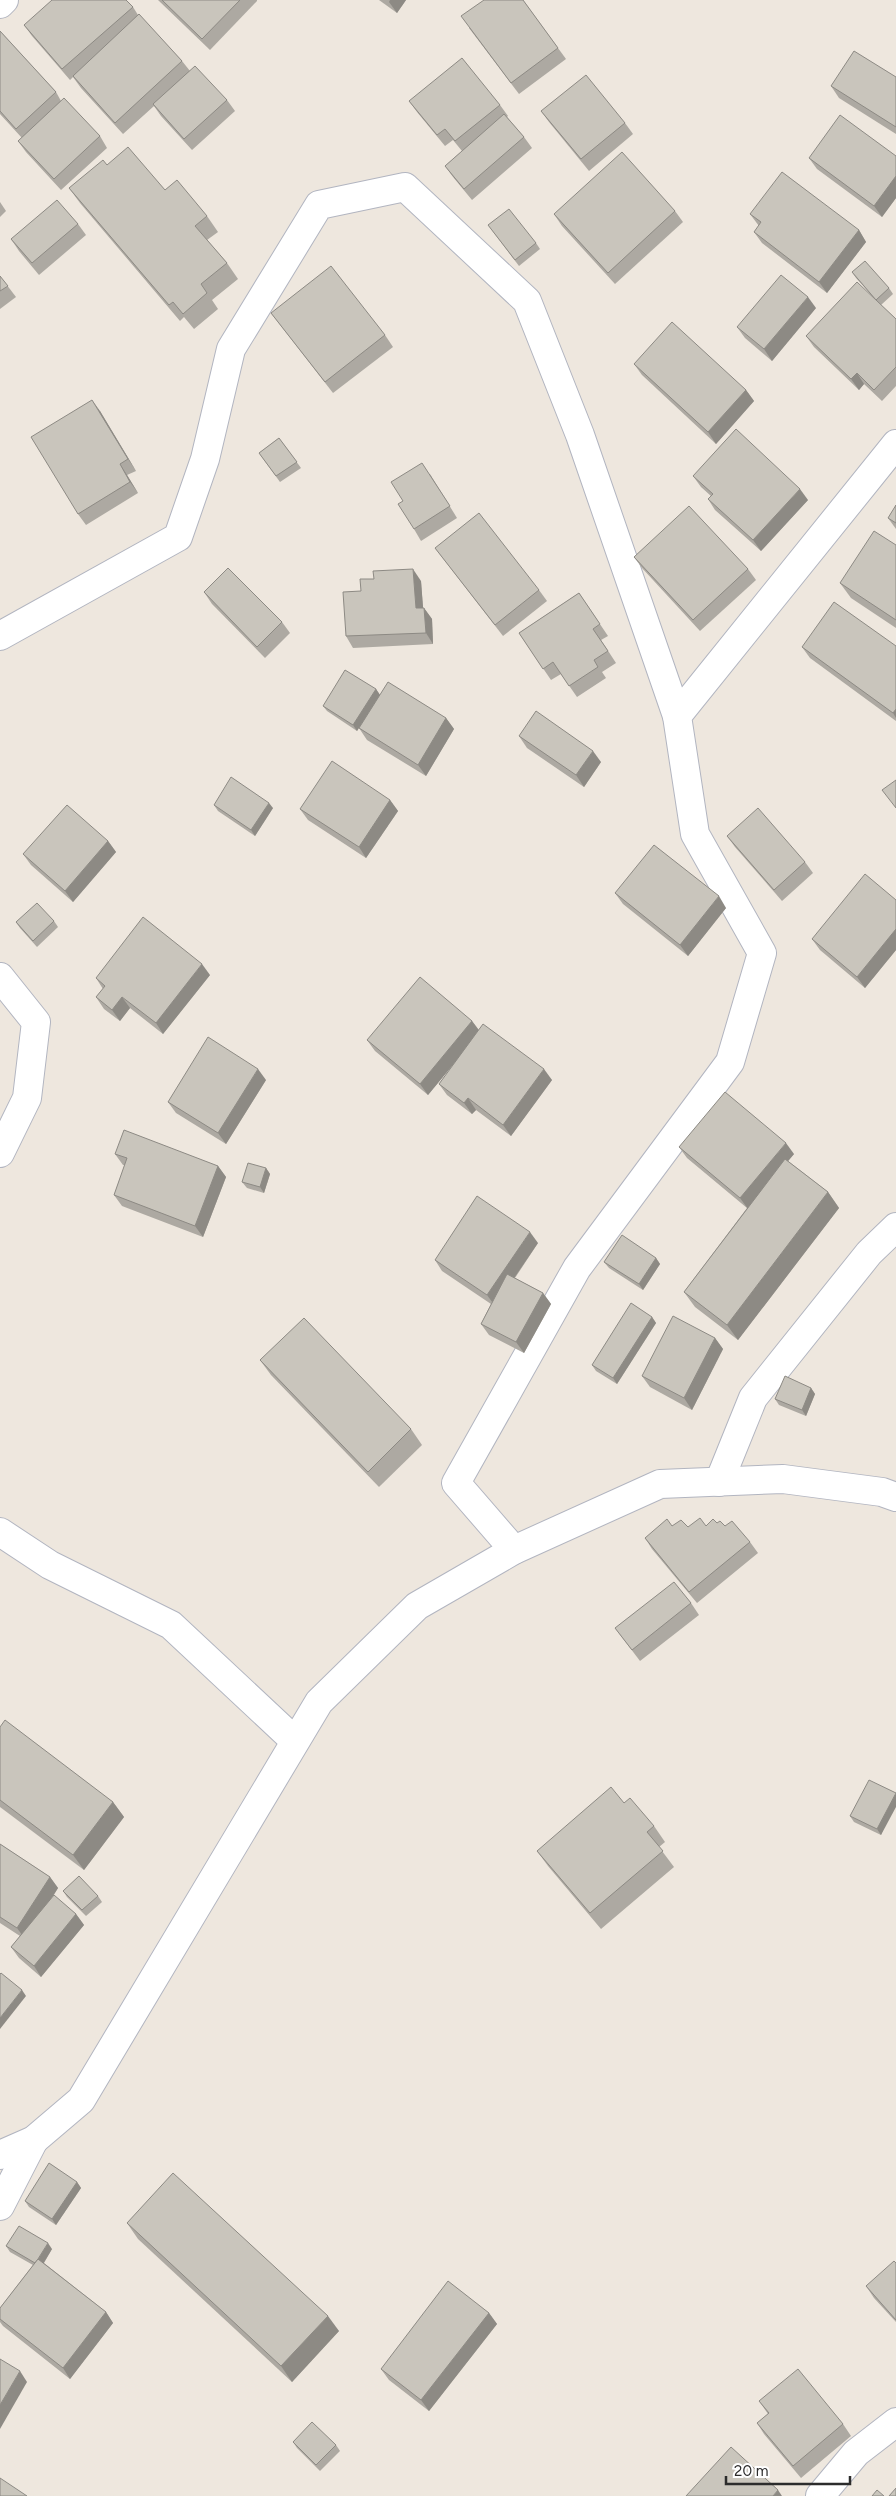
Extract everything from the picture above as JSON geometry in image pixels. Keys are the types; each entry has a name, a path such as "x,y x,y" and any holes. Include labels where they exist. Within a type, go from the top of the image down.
{"street":[{"path":"0,4 4,0"},
{"path":"0,636 178,537 205,459 230,349 319,205 404,187 527,301 580,435 677,716 695,834 762,952 730,1062 577,1268 456,1483 514,1550"},
{"path":"677,716 896,444"},
{"path":"0,977 36,1022 28,1098 0,1153"},
{"path":"719,1482 753,1398 869,1253 896,1227"},
{"path":"0,2155 34,2140 81,2100 319,1702 417,1606 514,1550 660,1484 783,1479 882,1492 896,1497"},
{"path":"0,1532 50,1565 170,1624 295,1741"},
{"path":"0,2206 34,2140"},
{"path":"820,2496 856,2453 896,2422"}],"building":[{"path":"52,0 126,0 133,7 62,69 24,25"},
{"path":"162,0 240,0 202,39"},
{"path":"484,0 523,0 558,48 511,83 461,16"},
{"path":"139,14 182,61 115,123 73,76"},
{"path":"0,31 56,92 16,129 0,111"},
{"path":"854,51 896,77 896,127 831,86"},
{"path":"462,58 500,105 455,141 445,129 437,135 409,101"},
{"path":"195,66 227,100 184,139 153,104"},
{"path":"586,75 625,123 581,159 541,111"},
{"path":"64,98 100,136 54,179 18,141"},
{"path":"504,114 524,137 464,189 445,166"},
{"path":"840,115 896,156 896,176 874,206 809,158"},
{"path":"128,147 165,190 177,180 207,216 195,226 227,263 201,284 207,293 183,314 173,302 169,305 69,188 103,160 107,165"},
{"path":"622,152 675,211 608,273 554,214"},
{"path":"782,172 859,230 819,282 754,232 761,222 750,214"},
{"path":"57,200 78,224 32,263 11,239"},
{"path":"509,209 536,243 515,260 488,225"},
{"path":"865,261 889,288 876,300 852,272"},
{"path":"331,266 385,335 325,382 271,313"},
{"path":"781,275 808,297 764,349 737,327"},
{"path":"0,276 8,286 0,291"},
{"path":"857,282 896,319 896,367 874,390 857,373 851,379 806,336"},
{"path":"672,322 746,390 708,432 634,364"},
{"path":"92,400 128,459 120,464 130,482 78,514 31,437"},
{"path":"736,429 800,489 753,540 708,499 713,494 693,476"},
{"path":"279,438 297,462 276,476 259,453"},
{"path":"422,463 450,506 414,529 398,504 403,501 391,482"},
{"path":"896,505 896,523 888,518"},
{"path":"689,506 748,569 693,620 634,557"},
{"path":"479,513 539,590 495,625 435,548"},
{"path":"874,531 896,545 896,620 840,583"},
{"path":"228,568 282,622 257,647 204,592"},
{"path":"413,569 416,608 424,608 426,633 346,636 343,592 361,591 360,579 374,579 373,571"},
{"path":"579,593 600,624 593,629 608,651 594,660 598,667 569,686 553,662 543,669 519,633"},
{"path":"834,602 896,646 896,709 893,713 802,647"},
{"path":"345,670 376,689 353,725 323,706"},
{"path":"388,682 446,718 418,765 359,728"},
{"path":"536,711 593,751 576,775 519,736"},
{"path":"332,761 390,800 359,847 300,809"},
{"path":"231,777 269,803 251,830 214,805"},
{"path":"896,780 896,808 882,790"},
{"path":"67,805 108,841 65,891 23,854"},
{"path":"758,808 805,862 774,890 727,836"},
{"path":"654,845 719,896 680,945 615,893"},
{"path":"865,874 896,900 896,929 857,977 812,939"},
{"path":"37,903 54,921 33,941 16,922"},
{"path":"143,917 202,964 156,1023 122,997 112,1010 96,997 105,986 96,978"},
{"path":"420,977 472,1021 420,1084 367,1040"},
{"path":"483,1024 544,1069 503,1125 468,1098 464,1103 439,1084"},
{"path":"208,1037 258,1069 218,1133 168,1102"},
{"path":"725,1092 786,1143 740,1198 679,1147"},
{"path":"124,1130 218,1166 195,1226 114,1195 127,1158 115,1154"},
{"path":"785,1159 828,1192 727,1325 684,1292"},
{"path":"248,1163 266,1168 260,1187 242,1182"},
{"path":"477,1196 530,1232 487,1295 435,1260"},
{"path":"622,1235 656,1258 639,1284 604,1262"},
{"path":"507,1274 543,1293 516,1342 481,1324"},
{"path":"631,1303 652,1317 613,1378 592,1365"},
{"path":"673,1316 715,1338 684,1398 642,1376"},
{"path":"304,1318 411,1429 368,1472 260,1360"},
{"path":"785,1376 811,1388 802,1410 775,1399"},
{"path":"700,1518 706,1526 713,1519 717,1523 720,1521 725,1526 732,1521 750,1542 689,1592 645,1538 667,1519 672,1526 681,1520 688,1527"},
{"path":"674,1582 691,1603 632,1650 615,1628"},
{"path":"5,1720 113,1802 73,1855 0,1800 0,1727"},
{"path":"869,1780 896,1793 877,1829 850,1816"},
{"path":"611,1787 624,1803 630,1798 654,1826 647,1832 663,1851 590,1913 537,1851"},
{"path":"0,1844 50,1877 17,1928 0,1917"},
{"path":"79,1876 98,1896 82,1910 63,1891"},
{"path":"54,1895 76,1914 34,1966 11,1947"},
{"path":"0,1974 22,1990 0,2018"},
{"path":"49,2163 77,2182 52,2219 25,2201"},
{"path":"173,2173 328,2316 281,2366 127,2223"},
{"path":"19,2226 48,2243 35,2263 6,2246"},
{"path":"38,2259 106,2312 63,2368 0,2319 0,2308"},
{"path":"894,2261 896,2263 896,2320 866,2286"},
{"path":"448,2281 489,2313 421,2400 381,2369"},
{"path":"0,2359 20,2371 0,2405"},
{"path":"798,2369 843,2424 793,2466 757,2423 769,2413 759,2401"},
{"path":"312,2422 336,2445 316,2465 293,2442"},
{"path":"731,2447 778,2490 773,2496 686,2496"},
{"path":"0,2478 27,2496 0,2496"},
{"path":"896,2488 896,2496 889,2496"},
{"path":"877,2490 884,2496 872,2496"}]}
